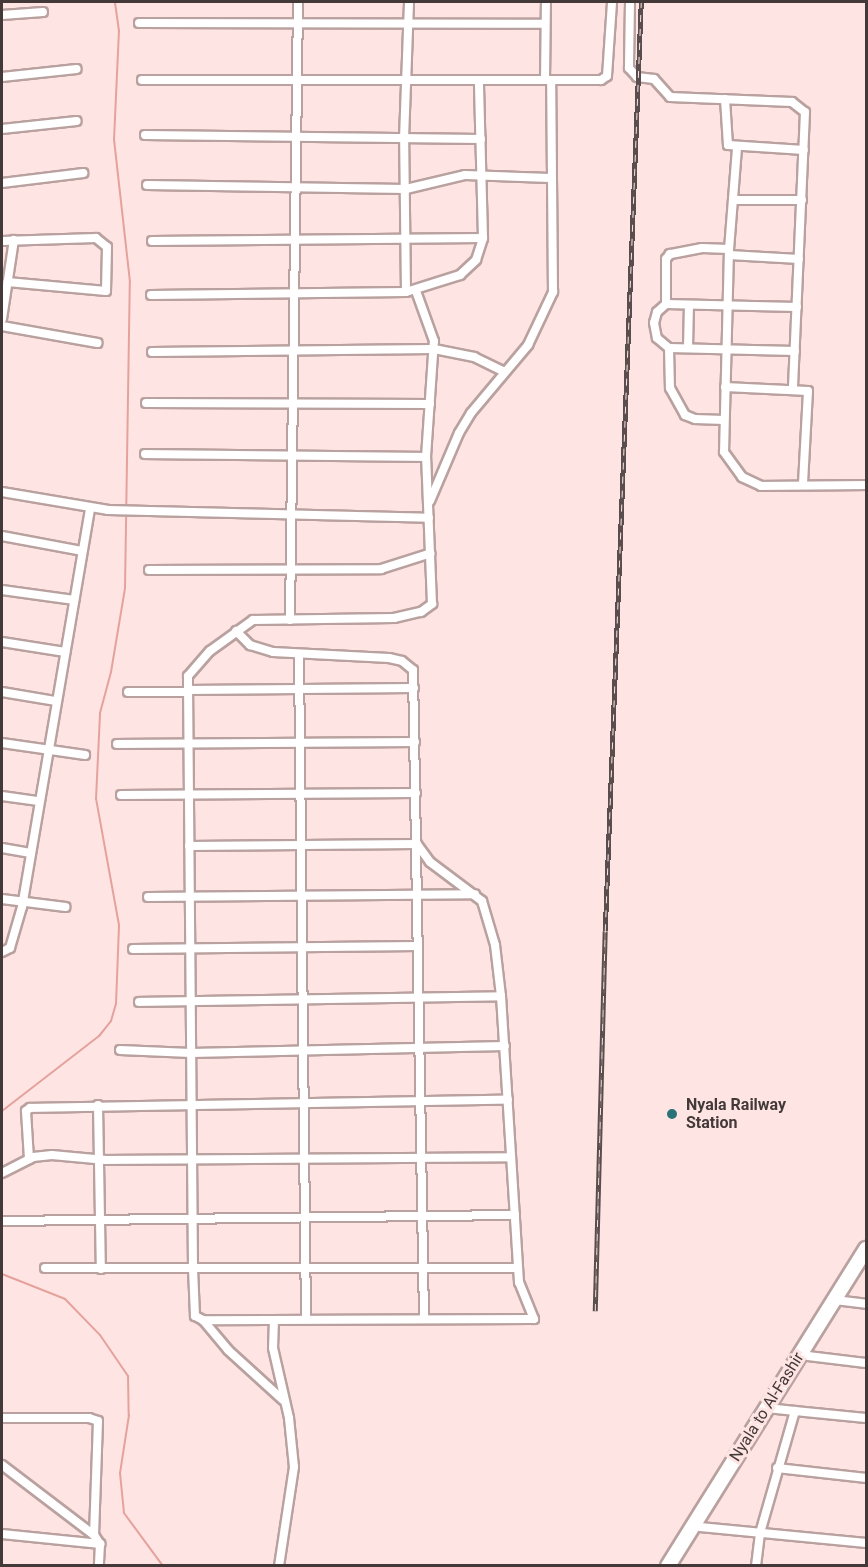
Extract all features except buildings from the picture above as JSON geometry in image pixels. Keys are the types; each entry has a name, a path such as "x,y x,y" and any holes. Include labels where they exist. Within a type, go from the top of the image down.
{"highway":[{"name":"Nyala to Al-Fashir","path":"797,1367 808,1356 867,1249"},
{"name":"Nyala to Al-Fashir","path":"668,1566 706,1511 839,1301 867,1264"},
{"name":"Nyala to Al-Fashir","path":"677,1566 700,1527 706,1511"}],"street":[{"path":"290,620 297,2"},
{"path":"406,292 404,139 409,2"},
{"path":"428,505 459,433 535,334 553,292 546,2"},
{"path":"142,80 548,80 607,77 612,2"},
{"path":"630,2 629,68 637,77 654,79 670,97 792,102 802,107 804,150 794,389"},
{"path":"2,15 43,12"},
{"path":"139,23 545,24"},
{"path":"2,77 77,69"},
{"path":"151,295 406,292 450,280 470,268 483,238 479,80"},
{"path":"726,99 728,145 737,148 804,150"},
{"path":"2,129 77,121"},
{"path":"145,135 481,139"},
{"path":"737,148 729,252 724,452 742,477 771,488 803,484 867,484"},
{"path":"2,183 83,173"},
{"path":"147,185 406,189 483,174 550,178"},
{"path":"734,200 802,200"},
{"path":"152,241 483,238"},
{"path":"2,319 14,240"},
{"path":"2,241 102,241 107,247 107,291 7,282"},
{"path":"666,304 666,259 669,254 702,248 799,259"},
{"path":"285,1401 228,1350 203,1320 195,1316 188,691 193,668 236,631 257,619 381,619 421,612 433,599 426,457 434,349 430,322 416,291"},
{"path":"795,351 669,348 659,341 654,328 657,312 666,304 797,308"},
{"path":"688,348 689,305"},
{"path":"2,326 97,343"},
{"path":"669,348 670,388 685,415 695,420 724,420"},
{"path":"152,352 434,349 474,357 505,372"},
{"path":"725,387 808,391 803,484"},
{"path":"146,403 430,404"},
{"path":"145,454 426,457"},
{"path":"2,492 108,510 429,518"},
{"path":"2,952 9,948 23,902 90,508"},
{"path":"2,536 82,551"},
{"path":"149,570 387,568 431,553"},
{"path":"2,590 74,600"},
{"path":"236,631 257,648 299,656 396,659 411,667 414,688 424,1318"},
{"path":"2,642 65,652"},
{"path":"299,656 303,794 306,1319"},
{"path":"128,692 414,688"},
{"path":"2,692 56,701"},
{"path":"117,744 415,742"},
{"path":"2,743 85,755"},
{"path":"121,795 416,793"},
{"path":"2,796 39,801"},
{"path":"189,846 417,844"},
{"path":"203,1320 534,1318 522,1293 518,1268 501,996 486,910 475,894 430,862 417,844"},
{"path":"2,848 31,853"},
{"path":"148,897 475,894"},
{"path":"2,899 65,908"},
{"path":"133,949 418,946"},
{"path":"139,1002 501,996"},
{"path":"120,1050 191,1053 420,1050 505,1046"},
{"path":"29,1159 27,1109 192,1104 508,1100"},
{"path":"98,1106 101,1269"},
{"path":"2,1173 29,1159 52,1155 99,1159 192,1160 511,1157"},
{"path":"2,1221 193,1216 515,1215"},
{"path":"45,1268 518,1268"},
{"path":"839,1301 867,1304"},
{"path":"274,1320 273,1348 285,1401 293,1483 279,1566"},
{"path":"808,1356 867,1363"},
{"path":"771,1408 867,1418"},
{"path":"756,1566 760,1533 795,1411"},
{"path":"2,1418 90,1418 98,1422 94,1535"},
{"path":"777,1468 867,1478"},
{"path":"3,1470 81,1521 100,1544 99,1566"},
{"path":"700,1527 867,1542"},
{"path":"2,1534 100,1544"}],"waterway":[{"path":"2,1111 99,1036 111,1021 116,1004 119,925 96,799 100,713 111,672 125,588 130,282 114,140 119,31 115,2"},
{"path":"2,1274 65,1299 100,1335 128,1376 129,1415 120,1473 124,1513 163,1566"}],"railway":[{"path":"595,1311 605,931 641,2"}],"place":[{"name":"Nyala Railway Station","path":"672,1114"}]}
